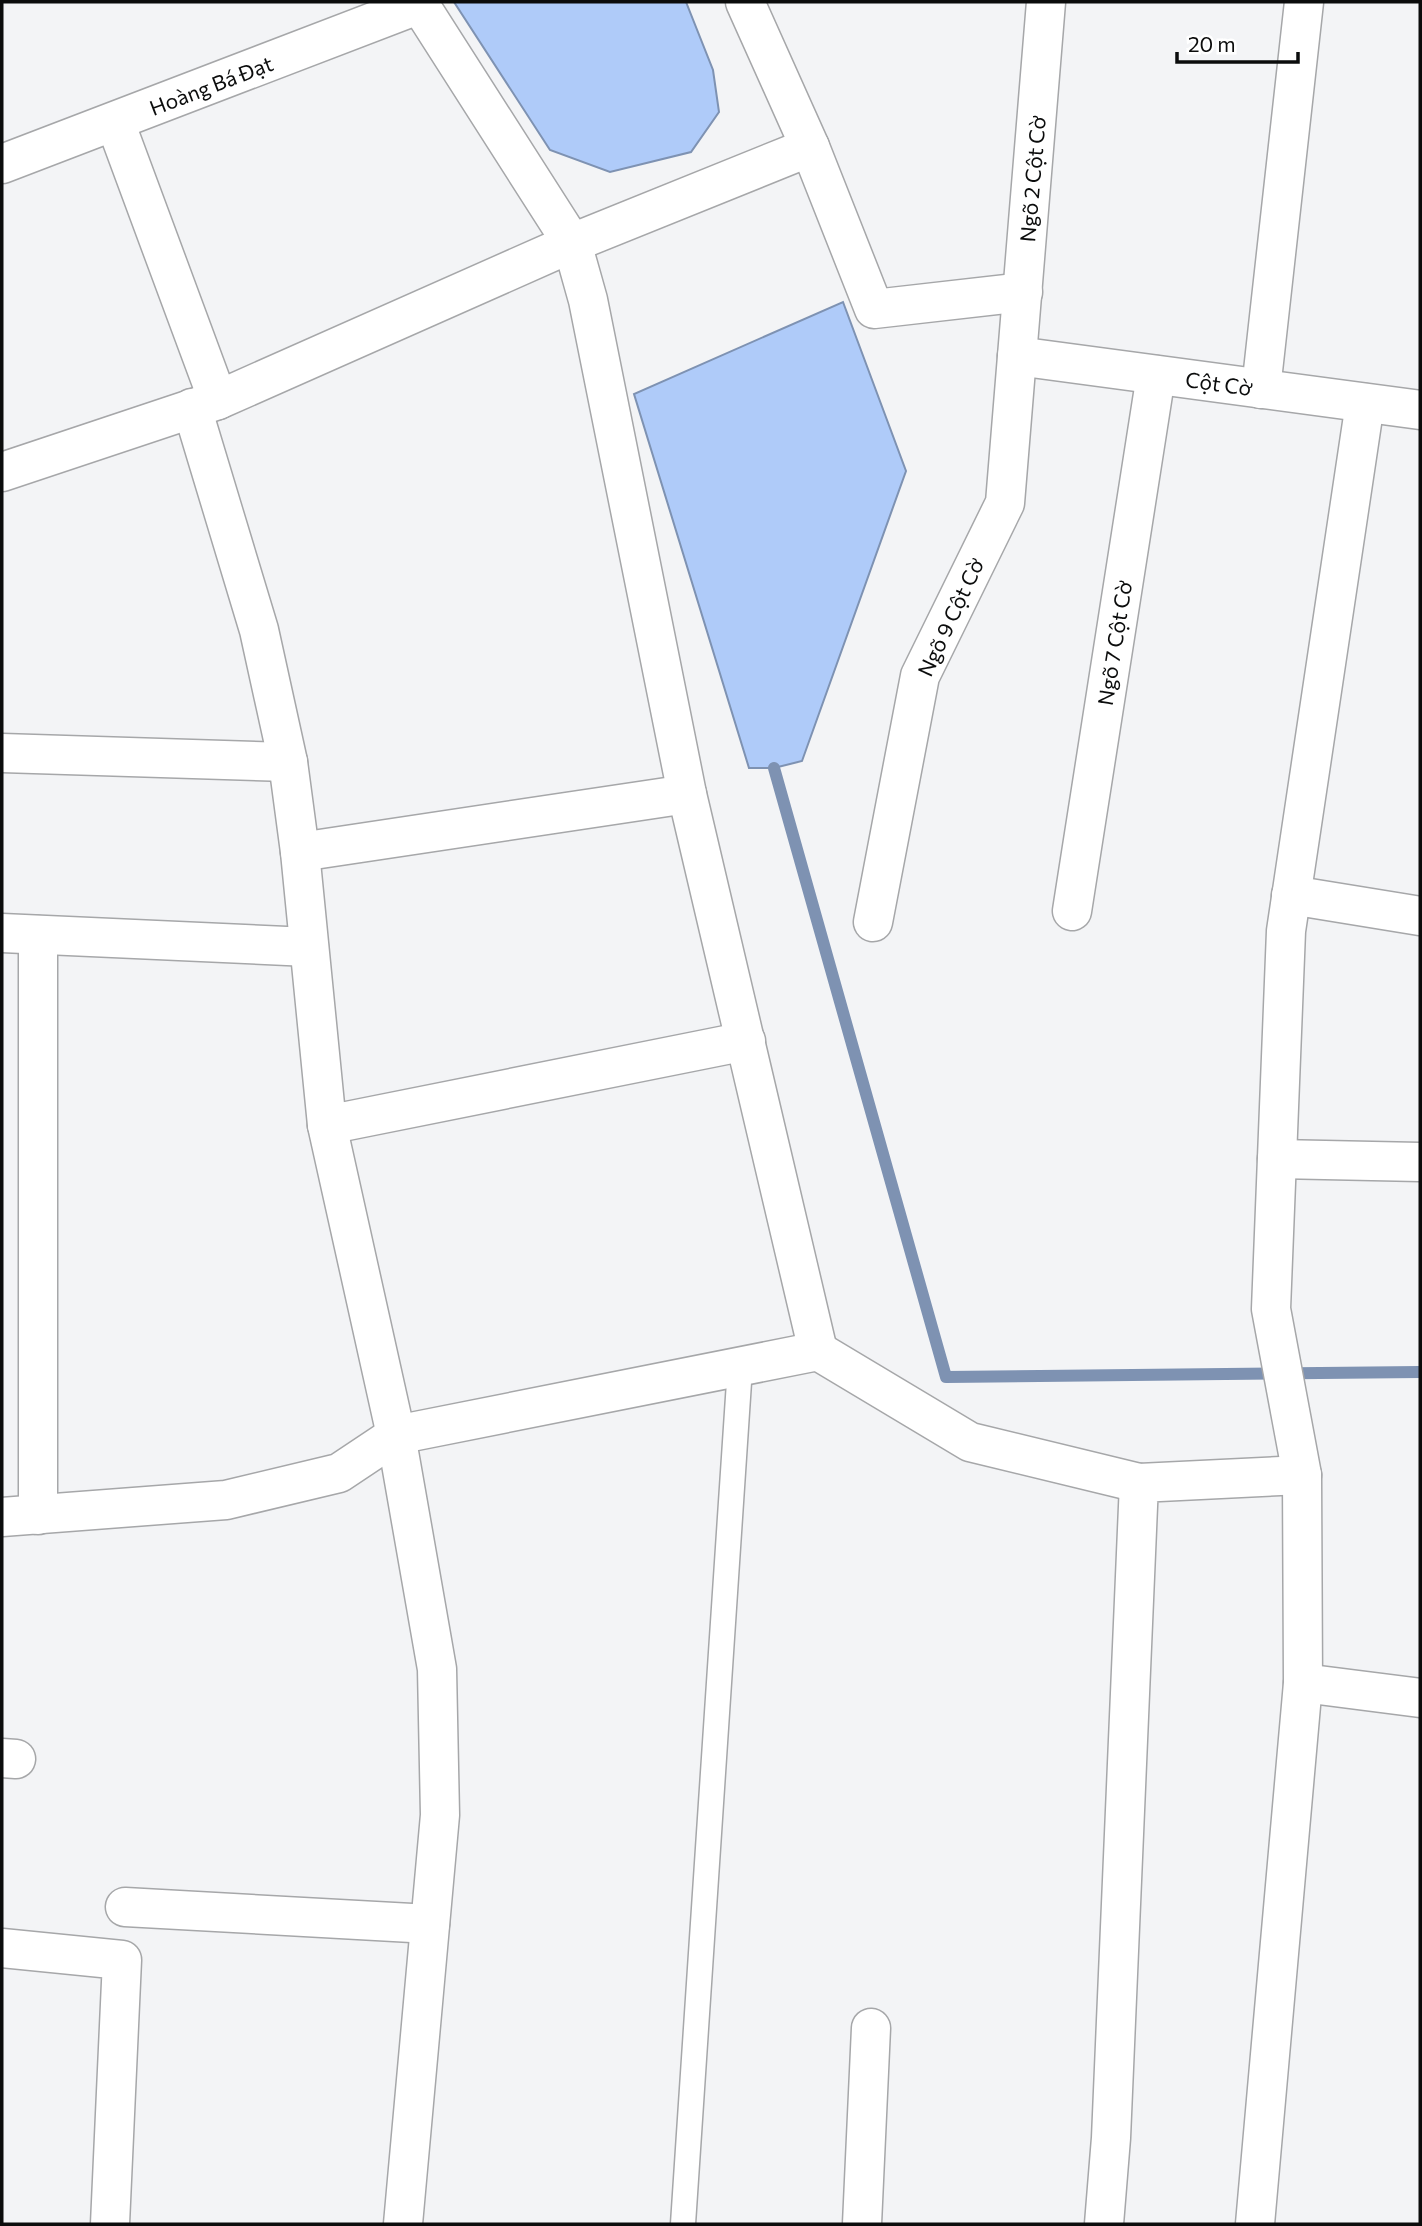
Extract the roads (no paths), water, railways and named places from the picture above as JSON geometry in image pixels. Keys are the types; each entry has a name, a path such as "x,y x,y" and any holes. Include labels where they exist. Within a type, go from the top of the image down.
{"street":[{"path":"745,2 810,147 874,309 1023,292"},
{"name":"Ngõ 2 Cột Cờ","path":"1017,356 1046,2"},
{"path":"1261,389 1304,2"},
{"path":"419,3 572,243 591,314 687,794 818,1351"},
{"name":"Hoàng Bá Đạt","path":"2,164 419,3"},
{"path":"116,122 205,404 288,762 300,852 327,1125 396,1435 437,1670 440,1815 403,2224"},
{"path":"2,472 205,404 572,243 810,147"},
{"name":"Cột Cờ","path":"1017,356 1420,411"},
{"name":"Ngõ 9 Cột Cờ","path":"873,922 920,676 1006,503 1017,356"},
{"name":"Ngõ 7 Cột Cờ","path":"1072,911 1156,375"},
{"path":"1255,2224 1303,1683 1302,1475 1271,1309 1286,930 1365,403"},
{"path":"2,753 288,762"},
{"path":"300,852 687,794"},
{"path":"1291,894 1420,916"},
{"path":"309,947 20,934 20,1516 226,1500 339,1473 396,1435 818,1351 970,1442 1139,1483 1302,1475"},
{"path":"327,1125 746,1041"},
{"path":"1277,1159 1420,1162"},
{"path":"1104,2224 1111,2138 1139,1483"},
{"path":"1303,1683 1420,1698"},
{"path":"125,1907 430,1924"},
{"path":"2,1948 122,1960 110,2224"},
{"path":"862,2224 871,2028"}],"lane":[{"path":"683,2224 740,1367"}],"water":[{"path":"454,2 686,2 713,70 719,112 691,152 610,172 550,150"},
{"path":"843,302 906,471 802,761 774,768 749,768 634,394"}],"waterway":[{"path":"774,768 946,1377 1420,1372"}]}
